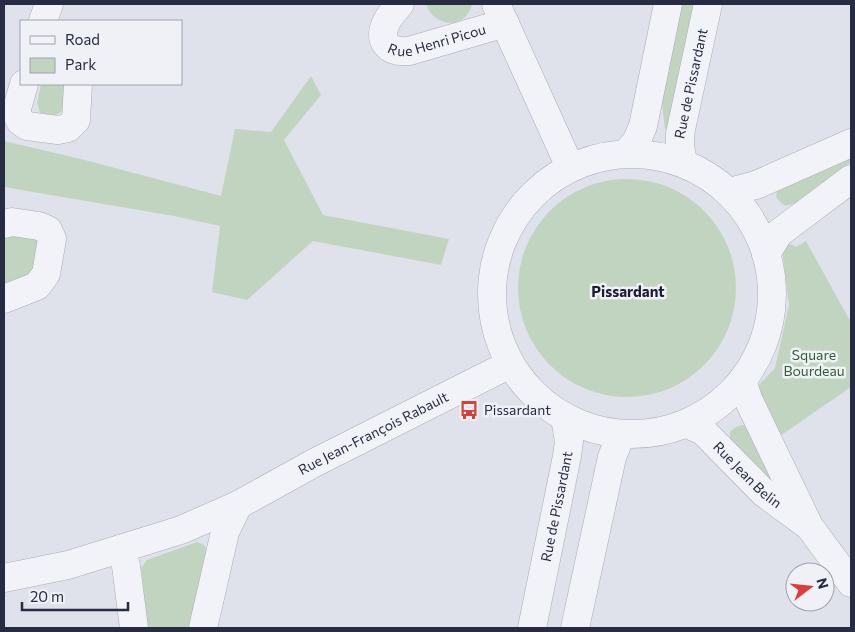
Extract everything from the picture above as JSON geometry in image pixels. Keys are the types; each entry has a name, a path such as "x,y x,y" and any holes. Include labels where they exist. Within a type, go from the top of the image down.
{"street":[{"name":"Rue Henri Picou","path":"400,4 388,19 384,29 384,41 389,48 399,52 409,52 500,14 570,167"},
{"path":"628,152 637,140 643,126 668,4"},
{"name":"Rue de Pissardant","path":"683,163 680,134 708,4"},
{"path":"24,85 16,112 20,121 27,126 58,130 68,128 76,120 78,85"},
{"path":"729,192 756,185 851,143"},
{"path":"628,152 653,154 683,163 710,176 729,192 748,214 759,235 766,254 772,284 771,312 765,340 743,383 714,408 687,424 644,434 621,434 593,429 565,418 545,405 528,389 510,364 498,337 491,301 494,265 503,237 518,210 538,188 570,167 591,159 628,152"},
{"path":"766,254 779,233 851,179"},
{"path":"4,224 12,222 39,226 48,230 52,239 46,274 37,286 4,299"},
{"name":"Rue Jean-François Rabault","path":"4,578 68,565 181,530 238,505 314,463 510,364"},
{"name":"Rue Jean Belin","path":"743,383 752,407 809,526 851,583"},
{"name":"Rue de Pissardant","path":"532,628 567,456 569,441 565,418"},
{"name":"Rue Jean Belin","path":"687,424 703,431 764,493 809,526"},
{"path":"540,596 577,616 612,457 621,434"},
{"path":"203,628 225,532 238,505"},
{"path":"121,550 126,566 134,628"}],"green space":[{"path":"426,4 472,4 469,12 463,18 457,22 450,23 436,18"},
{"path":"676,4 698,4 672,131 665,129 660,87"},
{"path":"311,76 321,95 284,140 323,215 449,239 441,265 313,241 247,300 212,292 220,226 174,216 4,187 4,141 221,196 235,129 271,132"},
{"path":"41,85 67,85 63,110 57,114 47,116 40,113 37,103"},
{"path":"851,151 851,162 801,202 786,206 776,197 777,188"},
{"path":"627,179 648,181 669,187 688,197 704,211 718,227 728,246 734,267 736,288 734,309 728,330 718,349 704,365 688,379 669,389 648,395 627,397 606,395 585,389 566,379 550,365 536,349 526,330 520,309 518,288 520,267 526,246 536,227 550,211 566,197 585,187 606,181"},
{"path":"5,236 38,236 41,247 30,276 4,285"},
{"name":"Square Bourdeau","path":"806,241 851,320 851,387 780,436 757,387 775,368 789,305 782,249 791,244 796,247"},
{"path":"744,425 749,430 774,482 770,482 730,443 730,431"},
{"path":"197,542 204,545 208,552 192,628 148,628 141,568 147,560"}],"place":[{"name":"Pissardant","path":"469,410"}],"district":[{"name":"Pissardant","path":"628,292"}]}
